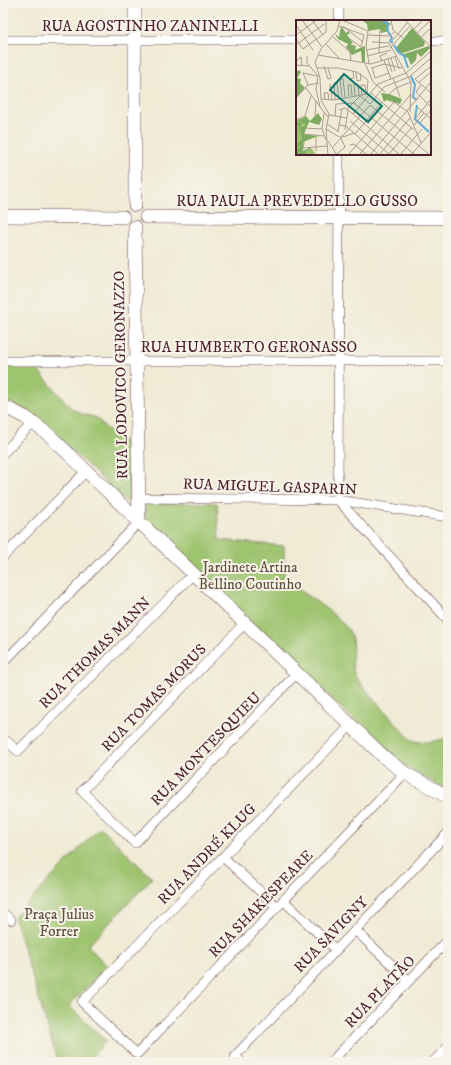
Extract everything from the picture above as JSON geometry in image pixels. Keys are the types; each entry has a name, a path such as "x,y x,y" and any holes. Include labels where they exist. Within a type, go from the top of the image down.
{"main road":[{"path":"135,3 135,205"},
{"path":"131,205 135,205 144,209 146,217 144,222 135,227 128,225 123,217 125,209 131,205"},
{"path":"3,216 123,217"},
{"name":"RUA PAULA PREVEDELLO GUSSO","path":"146,217 448,218"},
{"name":"RUA LODOVICO GERONAZZO","path":"135,227 139,522"},
{"path":"3,406 34,422 385,758 405,773 448,797"}],"street":[{"path":"339,3 339,20"},
{"name":"RUA AGOSTINHO ZANINELLI","path":"3,40 296,40"},
{"path":"431,41 448,41"},
{"path":"339,155 338,500 448,620"},
{"name":"RUA HUMBERTO GERONASSO","path":"3,361 448,361"},
{"path":"3,453 34,422"},
{"path":"3,557 86,471"},
{"name":"RUA MIGUEL GASPARIN","path":"138,498 338,500 448,517"},
{"path":"3,663 139,522"},
{"name":"RUA THOMAS MANN","path":"3,738 18,751 193,574"},
{"name":"RUA TOMAS MORUS","path":"135,844 82,791 245,623"},
{"name":"RUA MONTESQUIEU","path":"135,844 297,673"},
{"name":"RUA ANDRÉ KLUG","path":"137,1054 82,1002 351,725"},
{"name":"RUA SHAKESPEARE","path":"137,1054 405,773"},
{"name":"RUA SAVIGNY","path":"238,1059 336,950 448,833"},
{"path":"223,857 277,907"},
{"path":"283,900 336,950"},
{"path":"3,913 10,920"},
{"path":"355,930 409,981"},
{"name":"RUA PLATÃO","path":"331,1062 448,940"},
{"path":"433,1062 448,1047"}],"green space":[{"path":"3,366 35,367 71,408 82,414 97,418 103,426 130,446 130,505 35,416 24,409 3,400"},
{"name":"Jardinete Artina Bellino Coutinho","path":"144,503 217,503 219,540 284,546 284,579 320,604 346,627 350,633 352,641 355,675 360,683 410,739 424,742 448,738 448,790 416,773 395,759 145,521"},
{"name":"Praça Julius Forrer","path":"100,827 152,878 88,946 107,966 69,1006 106,1041 87,1062 58,1062 14,917"}]}
